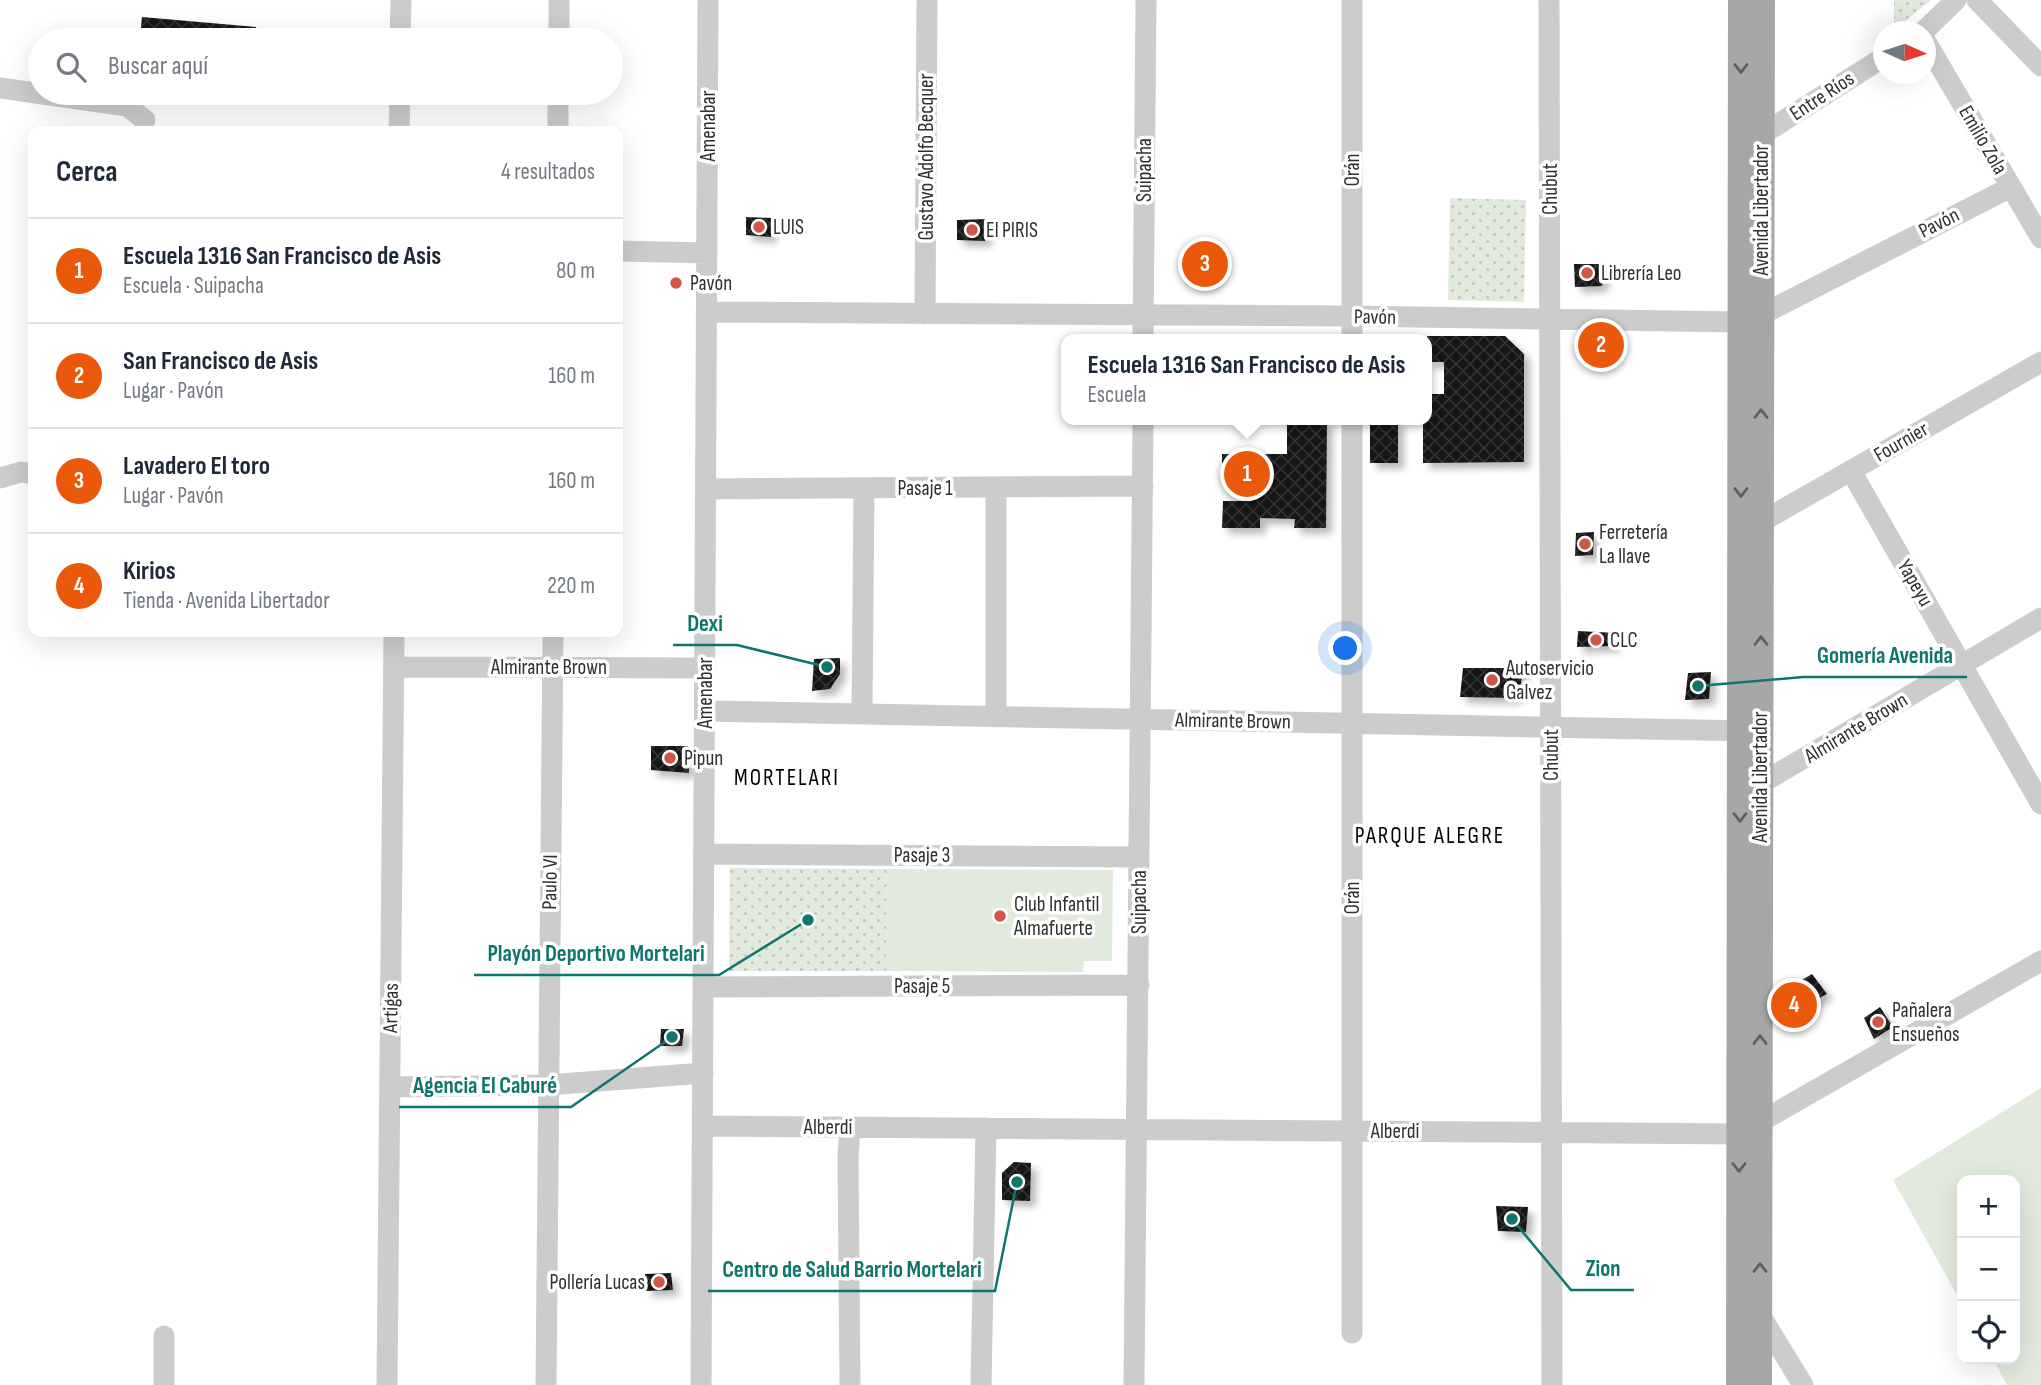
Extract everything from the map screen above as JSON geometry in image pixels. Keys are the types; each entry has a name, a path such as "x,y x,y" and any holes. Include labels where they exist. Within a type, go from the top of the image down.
{"main road":[{"name":"Avenida Libertador","path":"1741,0 1751,318 1761,522 1750,731"},
{"name":"Avenida Libertador","path":"1739,1385 1749,1307 1751,318 1761,135 1762,0"},
{"name":"Avenida Libertador","path":"1749,1307 1759,1385"}],"street":[{"path":"400,28 401,0"},
{"path":"559,0 559,28"},
{"name":"Amenabar","path":"701,1385 708,0"},
{"name":"Gustavo Adolfo Becquer","path":"925,314 927,0"},
{"name":"Suipacha","path":"1143,334 1146,0"},
{"name":"Orán","path":"1352,0 1352,334"},
{"name":"Chubut","path":"1549,0 1552,1385"},
{"path":"1934,21 1956,0"},
{"path":"1977,0 2041,66"},
{"name":"Emilio Zola","path":"1936,58 2041,239"},
{"name":"Entre Ríos","path":"1761,135 1873,64"},
{"path":"0,88 28,87"},
{"path":"123,105 145,120"},
{"path":"399,126 400,105"},
{"path":"558,105 558,126"},
{"name":"Pavón","path":"707,312 1352,316 1550,320 1751,318 2011,187"},
{"path":"623,251 707,253"},
{"name":"Fournier","path":"1761,522 2041,362"},
{"name":"Suipacha","path":"1134,1385 1143,425"},
{"name":"Orán","path":"1352,425 1352,1333"},
{"name":"Yapeyu","path":"1851,471 2041,804"},
{"path":"0,478 21,472 28,473"},
{"name":"Pasaje 1","path":"707,489 1143,486"},
{"path":"996,487 996,717"},
{"path":"862,714 864,488"},
{"name":"Almirante Brown","path":"1750,784 2041,618"},
{"name":"Artigas","path":"387,1385 394,637"},
{"name":"Paulo VI","path":"547,1385 553,637"},
{"name":"Almirante Brown","path":"394,667 705,668"},
{"name":"Almirante Brown","path":"705,712 1750,731"},
{"name":"Pasaje 3","path":"704,854 1139,857"},
{"path":"1749,1128 2041,961"},
{"name":"Pasaje 5","path":"705,987 1139,985"},
{"path":"390,1087 548,1085 703,1073"},
{"name":"Alberdi","path":"704,1126 1551,1132 1749,1128"},
{"path":"850,1127 850,1385"},
{"path":"981,1385 986,1128"},
{"path":"1749,1307 1803,1385"},
{"path":"164,1336 164,1385"}],"shaded area":[{"path":"1894,0 1931,0 1905,21 1894,21"},
{"path":"1450,198 1526,200 1524,302 1448,300"},
{"path":"730,868 887,869 886,971 729,971"},
{"name":"Club Infantil Almafuerte","path":"887,869 1113,870 1112,961 1084,961 1083,972 886,971"},
{"path":"2041,1088 2041,1385 2007,1385 1996,1364 2020,1364 2020,1175 1957,1175 1957,1295 1893,1180"}],"building":[{"path":"142,17 256,27 256,28 141,28"},
{"name":"LUIS","path":"746,217 772,218 771,237 746,235"},
{"name":"El PIRIS","path":"988,219 985,241 957,240 957,220"},
{"path":"1216,245 1213,281 1194,281 1196,247"},
{"path":"1574,264 1605,264 1602,286 1575,287"},
{"path":"1432,336 1505,336 1524,354 1524,462 1423,463 1423,425 1432,425 1432,394 1444,394 1444,362 1432,362"},
{"path":"1588,336 1614,336 1613,354 1588,356"},
{"path":"1287,425 1327,425 1326,528 1294,528 1295,519 1260,518 1260,528 1222,528 1223,501 1252,501 1252,472 1222,472 1222,454 1287,454"},
{"path":"1370,425 1398,425 1398,463 1370,463"},
{"name":"Ferretería La llave","path":"1594,532 1593,555 1575,556 1576,533"},
{"name":"CLC","path":"1578,631 1616,633 1614,646 1577,647"},
{"path":"840,658 840,674 830,689 812,691 814,659"},
{"name":"Autoservicio Galvez","path":"1463,668 1523,668 1520,692 1513,698 1460,697"},
{"path":"1711,672 1709,699 1685,700 1688,673"},
{"name":"Pipun","path":"651,746 688,746 689,773 651,770"},
{"path":"1812,974 1827,994 1784,1016 1783,991"},
{"name":"Pañalera Ensueños","path":"1880,1007 1893,1027 1874,1039 1864,1018"},
{"path":"661,1029 684,1029 682,1046 660,1046"},
{"path":"1014,1162 1031,1163 1030,1201 1002,1200 1002,1173"},
{"path":"1496,1206 1528,1207 1526,1232 1498,1231"},
{"name":"Pollería Lucas","path":"671,1273 673,1290 646,1291 645,1274"}],"place":[{"name":"LUIS","path":"759,227"},
{"name":"El PIRIS","path":"972,230"},
{"name":"Lavadero El toro","path":"1205,264"},
{"name":"Librería Leo","path":"1587,273"},
{"name":"Pavón","path":"676,283"},
{"name":"San Francisco de Asis","path":"1601,345"},
{"name":"Escuela 1316 San Francisco de Asis","path":"1247,474"},
{"name":"Ferretería La llave","path":"1585,544"},
{"name":"CLC","path":"1596,640"},
{"name":"Dexi","path":"827,667"},
{"name":"Autoservicio Galvez","path":"1492,680"},
{"name":"Gomería Avenida","path":"1698,686"},
{"name":"Pipun","path":"670,758"},
{"name":"Club Infantil Almafuerte","path":"1000,916"},
{"name":"Playón Deportivo Mortelari","path":"808,920"},
{"name":"Kirios","path":"1794,1005"},
{"name":"Pañalera Ensueños","path":"1878,1022"},
{"name":"Agencia El Caburé","path":"672,1037"},
{"name":"Centro de Salud Barrio Mortelari","path":"1017,1182"},
{"name":"Zion","path":"1512,1219"},
{"name":"Pollería Lucas","path":"659,1282"}],"district":[{"name":"MORTELARI","path":"787,778"},
{"name":"PARQUE ALEGRE","path":"1430,836"}]}
